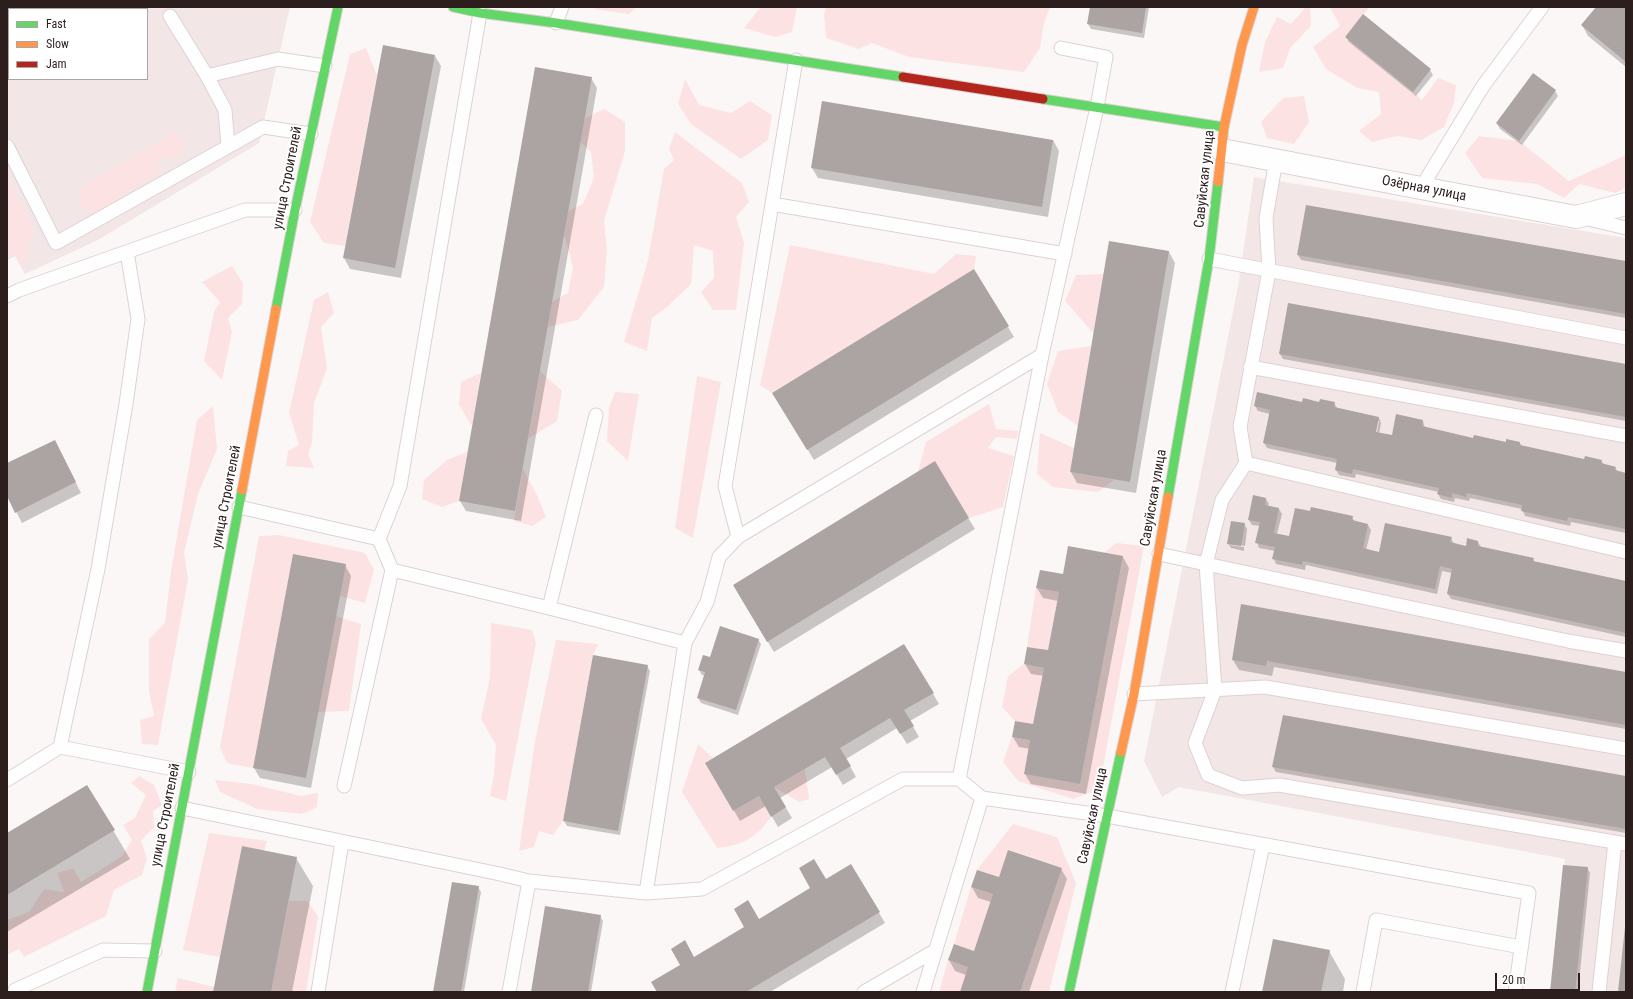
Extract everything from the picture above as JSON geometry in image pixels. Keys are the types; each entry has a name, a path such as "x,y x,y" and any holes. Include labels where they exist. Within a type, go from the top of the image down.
{"street":[{"name":"улица Строителей","path":"147,992 295,210 338,7"},
{"path":"453,7 480,13 556,23 1224,127"},
{"name":"Савуйская улица","path":"1069,992 1134,694 1209,259 1224,127 1242,45 1254,7"},
{"name":"Озёрная улица","path":"1222,150 1576,216 1626,204"}],"lane":[{"path":"556,23 562,7"},
{"path":"1421,188 1483,86 1542,7"},
{"path":"344,786 392,570 379,539 400,486 480,13"},
{"path":"170,16 207,76 225,110 228,146"},
{"path":"959,779 1042,355 1097,107 1106,58 1061,48"},
{"path":"207,76 278,59 325,66"},
{"path":"738,537 725,486 796,60"},
{"path":"7,146 56,243 263,127 311,134"},
{"path":"1276,160 1266,218 1269,271 1240,427 1246,463 1222,500 1206,564 1215,690 1195,744 1208,775 1242,788 1279,785 1620,843 1599,992"},
{"path":"772,204 1065,254"},
{"path":"7,296 245,210 295,210"},
{"path":"1576,216 1626,228"},
{"path":"60,747 98,569 138,319 127,252"},
{"path":"1209,259 1626,338"},
{"path":"646,892 685,643 707,602 719,557 738,537 1042,355"},
{"path":"1250,368 1626,436"},
{"path":"549,608 596,415"},
{"path":"1246,463 1626,552"},
{"path":"239,507 379,539"},
{"path":"1159,554 1568,641 1626,651"},
{"path":"392,570 685,643"},
{"path":"1134,694 1265,687 1626,749"},
{"path":"7,780 60,747 189,772"},
{"path":"182,808 529,881 646,892 702,889 904,779 959,779 982,798 1107,816 1529,893 1515,992"},
{"path":"923,992 982,798"},
{"path":"318,992 342,842"},
{"path":"1232,992 1263,845"},
{"path":"510,992 529,881"},
{"path":"1363,992 1376,920 1521,947"},
{"path":"15,992 14,990 103,950 155,951"},
{"path":"864,992 936,950"}],"shaded area":[{"path":"7,7 290,7 259,143 98,240 25,274 15,256 7,261"},
{"path":"596,7 636,7 629,14 594,9"},
{"path":"763,7 797,7 792,32 775,37 744,28 759,9"},
{"path":"826,7 1050,7 1044,23 1040,48 1024,72 909,57 872,43 859,49 826,38 824,15"},
{"path":"1306,7 1310,7 1311,26 1290,48 1283,68 1259,72 1265,42 1277,17 1291,24"},
{"path":"1330,7 1370,7 1345,37 1422,100 1438,78 1456,85 1454,103 1444,127 1421,140 1398,136 1372,142 1359,131 1381,114 1379,92 1357,88 1326,69 1313,47 1340,26"},
{"path":"366,48 377,75 345,246 324,243 310,222 350,54"},
{"path":"685,79 699,105 731,113 750,101 772,115 768,140 741,159 691,124 678,104"},
{"path":"1304,96 1309,122 1294,144 1267,138 1261,122 1283,98"},
{"path":"604,109 625,122 625,151 604,221 607,250 604,287 578,320 548,327 552,302 568,293 573,267 564,235 568,211 583,204 594,178 591,152 580,142 584,119"},
{"path":"175,131 186,144 179,157 158,160 161,171 95,214 80,206 78,189"},
{"path":"675,132 742,183 749,202 736,217 744,243 736,310 713,310 701,292 714,278 713,251 694,245 691,284 667,307 652,318 647,351 624,342 648,260 664,169 674,160 669,149"},
{"path":"1479,136 1519,141 1569,181 1626,155 1626,188 1615,193 1579,184 1564,198 1537,184 1482,178 1465,153"},
{"path":"1254,177 1626,238 1626,992 1550,992 1565,859 1179,787 1162,797 1144,761 1239,281"},
{"path":"7,178 33,226 26,260 20,265 15,256 7,253"},
{"path":"790,245 934,274 956,254 976,256 974,269 772,393 760,385"},
{"path":"232,266 243,283 242,304 228,318 232,332 222,380 204,361 214,312 220,302 202,282"},
{"path":"1104,274 1094,334 1065,301 1076,275"},
{"path":"328,292 334,313 321,327 327,368 314,403 312,443 308,454 314,468 286,466 288,451 299,445 289,413 314,300"},
{"path":"1091,346 1078,426 1058,412 1047,384 1058,351"},
{"path":"540,371 562,391 557,421 528,439"},
{"path":"481,373 472,426 459,405 461,382"},
{"path":"697,376 721,382 693,538 675,528"},
{"path":"615,392 639,394 628,461 607,441 609,408"},
{"path":"989,404 996,429 1018,431 1017,439 996,437 988,448 1014,456 1003,507 969,518 935,462 918,472 926,442"},
{"path":"213,406 217,449 198,494 184,553 188,579 158,745 142,744 140,720 154,716 149,691 149,639 165,623 171,571 197,420"},
{"path":"1040,433 1074,448 1070,472 1114,480 1098,492 1053,487 1037,474"},
{"path":"467,452 459,501 442,507 422,499 424,480 447,460"},
{"path":"523,469 537,495 546,517 532,526 514,521"},
{"path":"279,535 365,553 374,570 365,603 340,596 293,554 253,768 227,763 220,747 259,536"},
{"path":"1116,543 1144,546 1103,767 1091,792 1073,799 1018,781 1003,762 1012,737 1030,740 1024,774 1080,784 1123,557 1104,553"},
{"path":"1036,588 1059,592 1048,650 1027,647"},
{"path":"336,616 361,624 349,711 318,712"},
{"path":"491,623 532,630 536,643 506,801 490,796 494,775 496,745 481,719 490,677"},
{"path":"556,640 598,644 593,655 563,821 553,835 539,831 534,847 519,851 535,741"},
{"path":"1024,664 1044,668 1033,724 1015,721 1002,707 1008,676"},
{"path":"698,744 713,758 705,763 733,811 759,796 771,817 754,836 748,840 734,845 717,848 682,792"},
{"path":"805,769 809,799 799,802 774,787"},
{"path":"139,776 154,785 162,805 153,811 154,827 141,841 147,859 142,875 114,890 106,916 24,957 19,949 7,955 7,920 29,912 44,889 64,892 57,873 73,868 81,882 122,856 132,840 123,825 135,818 146,795 131,783"},
{"path":"215,780 252,784 301,796 318,793 317,807 302,814 257,809 220,792"},
{"path":"1013,824 1057,837 1076,883 1049,992 1020,992 1062,868 1009,850 999,877 977,870"},
{"path":"209,833 267,841 264,851 242,846 220,957 183,950"},
{"path":"971,887 993,894 974,951 954,944"},
{"path":"289,901 307,901 318,916 306,992 271,992"},
{"path":"948,960 968,967 960,992 939,992"},
{"path":"178,978 214,987 213,992 175,992"}],"building":[{"path":"85,7 107,7 105,8"},
{"path":"1090,7 1146,7 1142,33 1087,24"},
{"path":"1596,7 1626,7 1626,62 1581,25"},
{"path":"1363,14 1431,69 1413,92 1345,37"},
{"path":"383,45 435,55 395,268 343,258"},
{"path":"535,67 592,77 515,511 459,501"},
{"path":"1533,73 1556,90 1519,141 1496,123"},
{"path":"822,101 1053,140 1042,207 811,168"},
{"path":"1306,205 1626,261 1626,314 1297,255"},
{"path":"1109,241 1169,251 1130,482 1070,472"},
{"path":"974,269 1009,326 807,450 772,393"},
{"path":"1288,303 1626,364 1626,417 1279,354"},
{"path":"1257,392 1302,402 1303,398 1319,402 1320,399 1335,402 1334,407 1379,417 1376,432 1392,435 1396,414 1423,420 1422,426 1473,438 1474,435 1506,442 1506,439 1520,442 1520,445 1584,459 1585,456 1602,460 1601,463 1616,467 1615,470 1626,473 1626,529 1568,517 1567,521 1521,511 1522,505 1467,493 1466,497 1452,493 1452,498 1437,494 1439,488 1353,469 1352,474 1335,470 1337,459 1263,443 1270,410 1254,406"},
{"path":"55,440 76,482 15,513 7,496 7,463"},
{"path":"935,461 969,518 767,642 733,585"},
{"path":"1253,495 1266,498 1265,505 1279,508 1274,533 1289,536 1295,508 1310,511 1311,507 1353,516 1352,520 1368,524 1363,548 1379,552 1385,523 1452,537 1450,542 1466,546 1467,538 1478,541 1478,546 1534,558 1533,561 1626,581 1626,633 1447,594 1452,569 1440,566 1435,589 1303,561 1302,565 1272,559 1275,547 1255,543 1260,522 1248,520"},
{"path":"1231,521 1245,523 1241,546 1227,544"},
{"path":"1068,546 1123,556 1080,784 1024,774 1030,740 1012,737 1015,721 1033,724 1044,668 1024,664 1027,647 1048,650 1059,592 1036,588 1040,570 1063,574"},
{"path":"293,554 346,564 306,778 253,768"},
{"path":"1241,604 1626,672 1626,725 1267,661 1266,666 1232,660"},
{"path":"720,626 759,639 736,710 697,698 705,672 698,670 703,655 710,657"},
{"path":"904,644 934,693 904,710 914,726 900,734 890,718 840,748 851,766 836,775 825,757 774,787 786,807 771,817 759,796 733,811 705,763"},
{"path":"593,655 648,665 618,831 563,821"},
{"path":"1283,715 1626,776 1626,829 1272,767"},
{"path":"87,785 115,830 7,895 7,833"},
{"path":"242,846 297,857 271,992 213,992"},
{"path":"1008,850 1062,868 1020,992 960,992 968,967 948,960 954,944 974,951 993,894 971,887 977,870 999,877"},
{"path":"814,859 826,879 851,864 880,912 746,992 657,992 651,982 680,965 671,949 685,940 694,957 744,927 734,909 748,900 759,919 810,888 799,868"},
{"path":"1563,865 1588,867 1575,992 1550,992"},
{"path":"452,882 479,886 461,992 433,992"},
{"path":"545,906 601,915 588,992 531,992"},
{"path":"1625,927 1626,992 1618,992"},
{"path":"1273,939 1330,950 1321,992 1262,992"}],"traffic: fast":[{"path":"276,309 295,210 338,7"},
{"path":"453,7 480,13 556,23 903,77"},
{"path":"1043,99 1224,127"},
{"path":"1168,497 1209,259 1218,182"},
{"path":"147,992 242,490"},
{"path":"1069,992 1121,752"}],"traffic: slow":[{"path":"1218,182 1224,127 1242,45 1254,7"},
{"path":"242,490 276,309"},
{"path":"1121,752 1134,694 1168,497"}],"traffic: jam":[{"path":"903,77 1043,99"}]}
